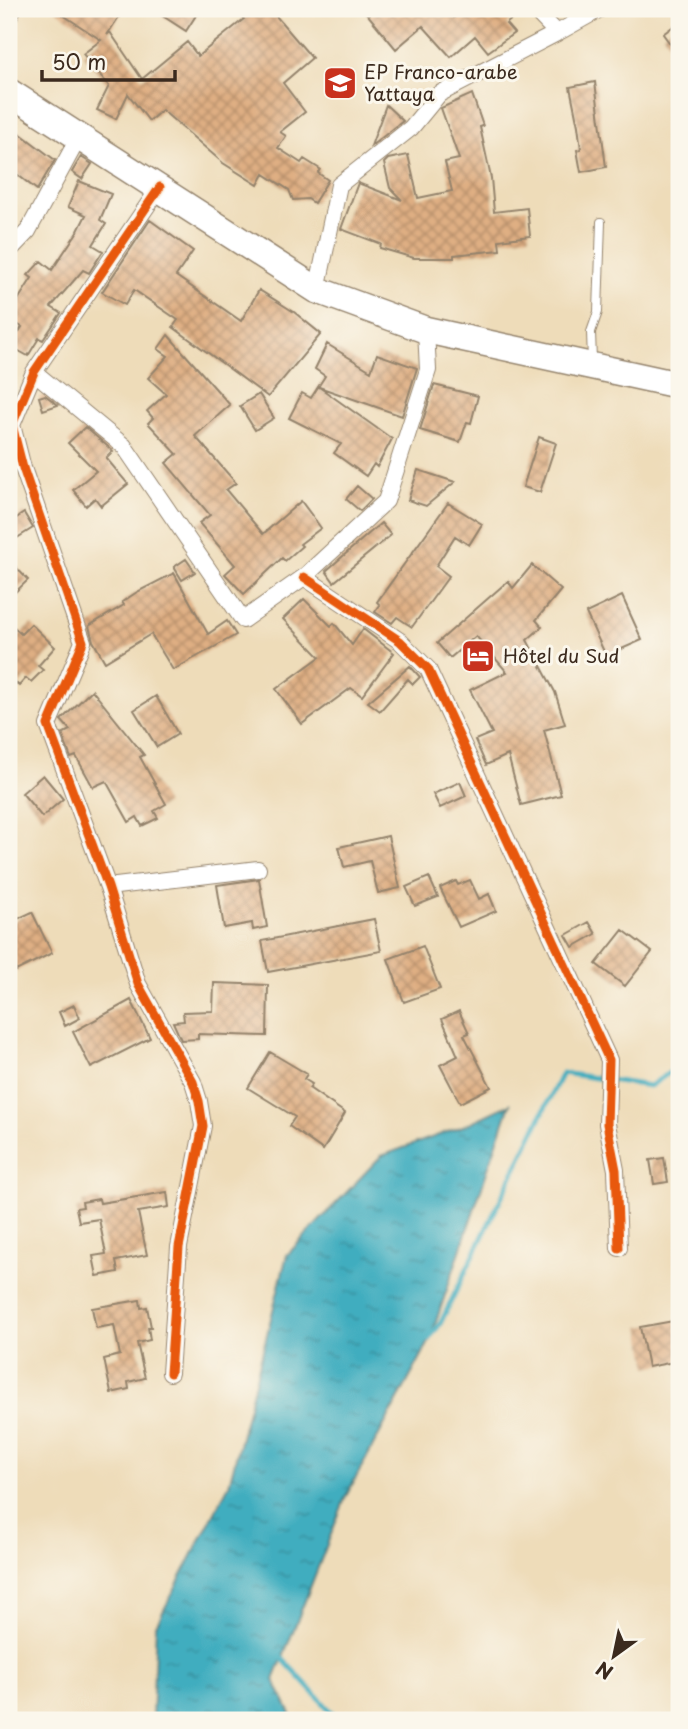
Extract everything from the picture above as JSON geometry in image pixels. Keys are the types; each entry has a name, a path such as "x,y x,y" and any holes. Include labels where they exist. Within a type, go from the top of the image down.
{"main road":[{"path":"9,92 80,135 317,290 426,330 679,385"}],"street":[{"path":"9,16 13,9"},
{"path":"534,9 556,33"},
{"path":"317,290 339,185 411,128 439,94 600,9"},
{"path":"9,251 28,231 80,135"},
{"path":"160,187 34,372 12,425 16,471 83,642 48,725 108,887 138,984 193,1082 203,1126 179,1247 170,1373"},
{"path":"34,372 124,446 243,620 304,577 386,501 428,370 426,330"},
{"path":"304,577 400,641 428,669 609,1060 607,1124 616,1170 618,1248"},
{"path":"108,887 258,869"}],"lane":[{"path":"592,366 591,332 598,312 601,222"}],"water":[{"path":"510,1104 429,1342 346,1496 274,1680 294,1720 152,1720 156,1625 229,1485 287,1255 381,1156 461,1127"}],"building":[{"path":"54,9 124,9 107,35 110,32 142,79 187,42 198,56 244,19 242,17 251,9 270,9 312,58 283,83 305,112 280,132 286,136 278,148 301,163 304,159 320,169 318,173 328,180 314,203 308,199 293,200 289,190 264,174 258,185 223,163 162,110 149,121 128,94 116,119 97,110 109,86 83,54 101,40"},
{"path":"152,9 200,9 186,31"},
{"path":"363,9 447,9 454,17 464,9 506,9 514,17 506,24 514,33 488,52 475,36 451,57 423,26 396,49"},
{"path":"679,22 679,56 663,34"},
{"path":"595,82 606,167 581,172 577,150 581,149 570,87"},
{"path":"472,94 483,126 480,127 491,178 494,212 527,208 530,236 499,240 500,250 454,255 454,258 414,258 380,248 381,244 341,229 358,183 402,200 390,188 384,163 388,159 408,155 418,198 452,191 445,162 459,159 441,108"},
{"path":"386,105 403,121 371,146"},
{"path":"9,125 55,160 37,190 9,168"},
{"path":"81,157 92,164 82,179 72,172"},
{"path":"79,181 111,194 100,220 106,224 93,245 103,251 89,273 83,270 51,307 61,313 43,340 39,338 28,356 10,346 22,327 9,319 9,314 32,278 28,275 41,261 52,270 78,231 86,215 68,207"},
{"path":"150,220 193,251 176,276 241,321 259,290 294,312 321,334 268,397 173,327 178,320 134,290 125,305 102,292"},
{"path":"168,335 230,405 195,436 236,483 226,490 263,534 301,501 321,528 300,544 302,546 285,561 282,558 244,594 225,574 235,565 199,523 210,515 166,463 177,454 148,423 153,418 147,411 166,394 148,378 168,356 158,349"},
{"path":"327,344 371,371 377,354 417,368 402,416 319,387 392,439 377,467 374,464 366,476 334,453 341,444 289,418 302,393 311,398 325,376 315,369"},
{"path":"434,385 478,396 471,423 467,422 460,442 420,430"},
{"path":"259,394 274,418 255,430 240,406"},
{"path":"45,395 58,405 43,410 39,397"},
{"path":"85,427 113,451 106,458 128,484 101,506 95,498 86,506 73,490 96,471 68,443"},
{"path":"539,437 556,443 540,492 523,487"},
{"path":"418,470 455,482 426,506 408,500"},
{"path":"357,486 372,499 360,511 346,499"},
{"path":"448,503 482,524 469,545 455,536 436,566 449,576 412,627 397,617 392,623 375,612 380,605 377,602"},
{"path":"24,513 33,528 9,543 9,523"},
{"path":"381,523 391,535 334,582 326,571"},
{"path":"186,559 195,572 182,580 174,567"},
{"path":"9,560 28,580 9,598"},
{"path":"532,565 561,590 536,620 542,627 527,640 555,692 565,724 544,730 561,795 521,805 508,755 486,765 475,740 492,733 470,690 507,672 476,636 450,658 437,643 508,581 513,588"},
{"path":"174,573 208,634 227,621 236,635 173,670 151,634 105,662 93,641 89,626 124,605 122,602 137,592"},
{"path":"622,596 642,640 606,656 586,613"},
{"path":"304,599 331,626 334,623 352,645 363,629 394,653 362,696 351,688 302,724 276,689 320,657 283,619"},
{"path":"9,622 21,634 31,624 55,647 38,666 43,670 31,682 26,678 19,686 9,676"},
{"path":"410,666 420,677 413,684 408,679 380,711 368,702"},
{"path":"92,690 144,755 140,757 166,804 154,811 158,818 142,826 137,817 129,822 106,781 93,787 76,756 71,758 62,734 70,730 61,720"},
{"path":"156,696 178,734 157,747 134,710"},
{"path":"43,775 63,799 42,817 22,793"},
{"path":"460,782 466,796 440,808 433,794"},
{"path":"388,836 400,888 378,893 370,861 344,867 339,847"},
{"path":"429,877 438,897 415,906 406,887"},
{"path":"259,879 267,927 253,930 252,923 224,928 217,885"},
{"path":"470,880 479,899 489,894 496,911 459,927 440,888 456,881 458,885"},
{"path":"32,912 52,953 16,971 9,957 9,923"},
{"path":"374,919 381,951 268,972 262,941"},
{"path":"589,922 596,934 573,947 566,935"},
{"path":"623,930 652,952 625,986 596,964"},
{"path":"423,946 440,989 404,1002 388,959"},
{"path":"214,983 268,985 267,1036 198,1034 198,1039 181,1040 173,1022 184,1021 183,1012 213,1011"},
{"path":"131,1000 150,1038 91,1068 73,1032"},
{"path":"74,1005 80,1018 65,1026 59,1012"},
{"path":"459,1011 469,1033 464,1035 491,1087 460,1103 440,1065 458,1056 442,1019"},
{"path":"270,1052 307,1074 304,1079 312,1084 309,1088 345,1113 323,1150 289,1126 295,1117 248,1088"},
{"path":"664,1158 668,1182 654,1184 650,1160"},
{"path":"167,1192 169,1207 138,1212 147,1255 116,1261 118,1272 97,1276 93,1256 106,1254 99,1219 79,1222 76,1208 83,1207 82,1202 99,1199 100,1203"},
{"path":"140,1300 141,1308 147,1307 151,1327 148,1327 150,1340 137,1343 145,1378 128,1382 129,1389 111,1393 104,1359 120,1355 114,1325 96,1328 92,1308"},
{"path":"679,1320 679,1361 648,1367 640,1327"}],"waterway":[{"path":"428,1340 440,1324 562,1073 650,1086 679,1066"},
{"path":"278,1654 339,1720"}],"cycle path":[{"path":"160,187 34,372 12,425 23,468 83,642 48,725 108,887 138,984 193,1082 199,1101 203,1126 179,1247 170,1373"},
{"path":"304,577 400,641 428,669 609,1060 607,1124 616,1170 619,1248"}],"place":[{"name":"EP Franco-arabe Yattaya","path":"340,83"},
{"name":"Hôtel du Sud","path":"478,656"}]}
